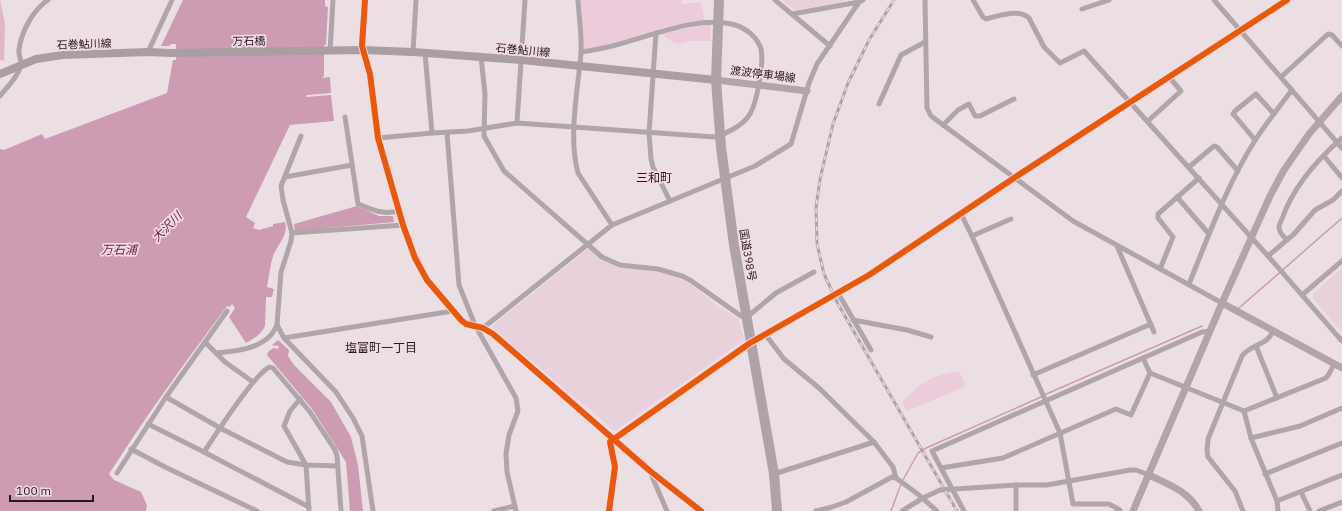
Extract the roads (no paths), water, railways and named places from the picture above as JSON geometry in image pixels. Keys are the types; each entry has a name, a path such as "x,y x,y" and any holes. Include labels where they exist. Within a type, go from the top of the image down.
{"highway":[{"name":"国道398号","path":"720,0 716,80 724,177 750,343 774,474 777,511"}],"main road":[{"name":"石巻鮎川線","path":"328,51 363,50 413,52 522,60 716,80"},
{"name":"万石橋","path":"172,53 328,51"},
{"name":"石巻鮎川線","path":"0,74 22,64 46,57 148,52 172,53"}],"street":[{"path":"0,96 14,79 22,64 19,49 25,30 34,13 48,0"},
{"path":"148,52 172,0"},
{"path":"328,51 333,0"},
{"path":"365,0 362,46 370,74 378,138 403,225 418,265 427,280 466,324 483,328 499,339 650,471 701,511"},
{"path":"413,52 416,0"},
{"path":"517,123 525,0"},
{"path":"578,0 581,52 575,127 576,163 578,173 612,225"},
{"path":"775,0 830,46"},
{"path":"925,0 927,108 931,116 1073,221 1342,368"},
{"path":"973,0 983,17 986,18 1013,13 1027,16 1044,47 1060,63 1084,51 1131,101 1342,341"},
{"path":"1082,9 1109,0"},
{"path":"1214,0 1342,148"},
{"path":"609,511 615,467 610,442 750,343 869,275 1131,101 1287,0"},
{"path":"792,14 861,1"},
{"path":"483,328 586,244 612,225 724,177 755,166 792,144 807,91 817,64 861,1"},
{"path":"378,138 484,129 517,123 715,137 720,136 738,126 747,118 754,108 762,60 761,49 758,42 751,34 734,24 718,23 693,25 656,33 608,47 581,52"},
{"path":"656,33 649,133 651,159 653,167 670,201"},
{"path":"1280,76 1328,34 1332,35 1342,46"},
{"path":"879,104 901,55 925,42"},
{"path":"425,53 432,133"},
{"path":"481,57 485,94 484,136 504,171 602,257 620,265 658,269 682,276 741,316 747,317 776,293 814,272"},
{"path":"1148,121 1181,91 1169,77"},
{"name":"渡波停車場線","path":"716,80 807,91"},
{"path":"1189,284 1209,234 1238,172 1255,140 1292,90"},
{"path":"1255,140 1234,116 1233,114 1235,111 1256,94 1274,114"},
{"path":"1134,511 1148,474 1185,388 1270,196 1284,170 1309,134 1342,96"},
{"path":"943,125 958,110 969,104 975,116 980,116 1014,99"},
{"path":"345,117 358,204 380,213 388,214 399,211"},
{"path":"446,133 458,280 475,325 516,398 518,411 509,435 506,454 507,472 515,509 494,511"},
{"path":"216,354 243,350 254,346 270,336 277,325 282,272 292,233 281,186 301,136"},
{"path":"1287,240 1281,234 1279,227 1285,211 1304,178 1342,138"},
{"path":"1189,167 1214,146 1217,147 1238,172"},
{"path":"1324,156 1342,178"},
{"path":"285,177 352,165"},
{"path":"1160,269 1173,237 1158,218 1158,214 1199,178"},
{"path":"1268,256 1287,240 1315,210 1333,200 1342,192"},
{"path":"1177,197 1209,234"},
{"path":"961,214 1060,433 1073,504 1109,504 1120,511"},
{"path":"972,236 1011,219"},
{"path":"292,233 403,225"},
{"path":"1117,246 1154,332"},
{"path":"1302,296 1342,261"},
{"path":"838,293 871,350"},
{"path":"117,473 131,449 166,397 206,343 227,311"},
{"path":"284,338 453,311"},
{"path":"853,320 907,330 931,337"},
{"path":"1033,375 1151,324"},
{"path":"277,325 284,338 336,392 353,418 362,436 373,511"},
{"path":"964,511 932,451 1202,332 1210,331"},
{"path":"1243,511 1235,491 1212,462 1207,452 1208,439 1242,356 1246,351 1269,339 1273,331"},
{"path":"765,334 784,359 819,388 874,442 893,467 900,481"},
{"path":"206,343 225,362 253,382"},
{"path":"1256,346 1277,398"},
{"path":"1143,358 1150,373 1244,411 1326,378 1334,364"},
{"path":"204,452 253,382 266,368 273,368 310,412 335,450 337,456 341,511"},
{"path":"941,468 1003,458 1116,409 1131,415 1150,373"},
{"path":"166,397 220,428 287,462 306,466 337,466"},
{"path":"300,399 290,411 284,426 306,466 309,509"},
{"path":"1251,438 1300,426 1342,408"},
{"path":"1244,411 1251,438 1277,501 1278,511"},
{"path":"148,424 204,452 309,509"},
{"path":"774,474 874,442"},
{"path":"1265,474 1342,443"},
{"path":"131,449 257,511"},
{"path":"902,511 923,498 940,490 1016,485 1047,485 1136,470 1170,484 1186,494 1200,511"},
{"path":"650,471 667,511"},
{"path":"1277,501 1342,474"},
{"path":"816,511 846,502 889,478 900,481 923,498 937,511"},
{"path":"1016,485 1016,511"},
{"path":"1301,492 1310,511"},
{"path":"1319,511 1328,510 1342,502"}],"water":[{"name":"万石浦","path":"183,0 325,0 325,6 328,7 326,45 324,45 324,76 322,78 330,77 331,93 307,95 306,97 331,95 334,121 290,125 246,217 255,223 253,228 259,230 273,226 273,224 285,222 286,227 286,231 273,256 271,264 267,287 274,289 272,297 266,297 264,329 260,334 246,343 229,317 235,308 232,304 230,307 227,306 166,389 109,474 114,480 141,492 147,505 146,511 0,511 0,149 4,150 42,134 45,139 167,93 173,60 176,60 176,44 161,46"},
{"path":"357,206 379,216 393,216 394,222 295,231 294,224"},
{"path":"278,340 289,350 288,356 294,365 331,402 351,437 358,465 363,511 350,511 346,462 312,409 267,355 273,348 278,349 279,347 277,345 272,345"}],"waterway":[{"path":"1239,308 1342,218"},
{"path":"1044,395 1202,326"},
{"path":"903,480 918,453 926,448 1041,397"},
{"path":"891,511 901,484"}],"railway":[{"path":"894,0 869,40 848,83 833,124 820,179 816,208 817,244 824,274 838,304 957,511"}],"district":[{"name":"三和町","path":"654,178"},
{"name":"塩富町一丁目","path":"381,348"}],"water label":[{"name":"大沢川","path":"167,227"}]}
